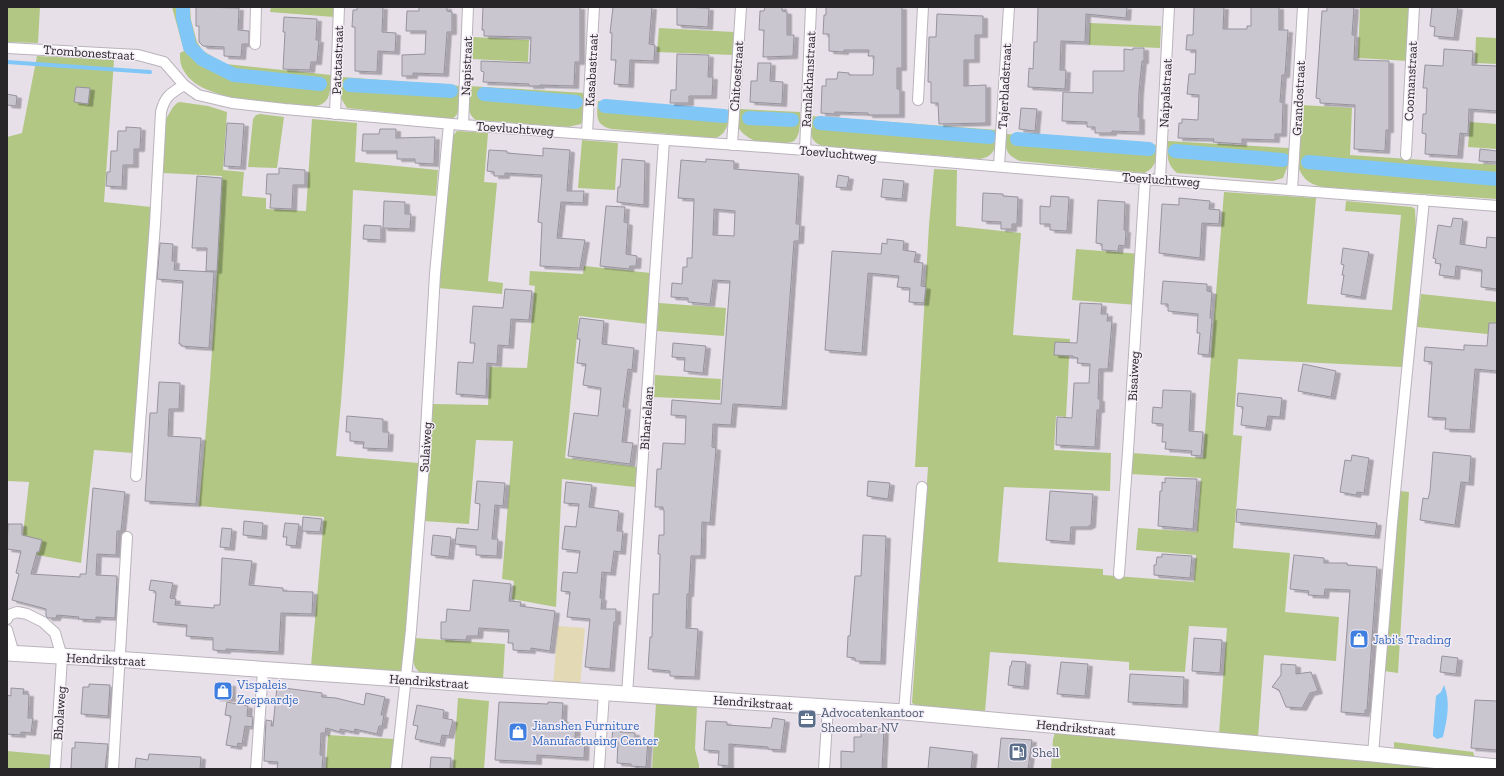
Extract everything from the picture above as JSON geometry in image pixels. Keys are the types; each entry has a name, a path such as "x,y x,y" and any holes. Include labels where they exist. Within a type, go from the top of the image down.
{"street":[{"path":"255,44 256,7"},
{"name":"Patatastraat","path":"335,114 339,7"},
{"name":"Napistraat","path":"463,125 468,7"},
{"name":"Kasabastraat","path":"587,133 594,7"},
{"name":"Chitoestraat","path":"732,145 741,7"},
{"name":"Ramlakhanstraat","path":"805,150 811,7"},
{"path":"918,100 923,7"},
{"name":"Tajerbladstraat","path":"999,166 1009,7"},
{"name":"Naipalstraat","path":"1160,179 1170,7"},
{"name":"Grandostraat","path":"1292,190 1303,7"},
{"name":"Coomanstraat","path":"1406,155 1414,7"},
{"name":"Trombonestraat","path":"7,48 138,55 164,62 184,85"},
{"path":"136,476 151,287 161,112 164,101 169,94 184,85"},
{"name":"Toevluchtweg","path":"184,85 198,95 232,104 335,114 449,124 805,150 1145,179 1497,206"},
{"name":"Sulaiweg","path":"396,769 412,622 424,464 435,274 449,124"},
{"name":"Biharielaan","path":"627,695 664,140"},
{"name":"Bisaiweg","path":"1119,574 1145,179"},
{"path":"1373,754 1392,523 1424,200"},
{"path":"904,712 922,487"},
{"path":"113,769 119,691 119,659 127,537"},
{"path":"7,619 9,615 17,612 27,614 43,622 55,633 62,657"},
{"path":"7,630 10,654"},
{"name":"Hendrikstraat","path":"10,654 119,659 627,695 904,712 1373,754 1497,767"},
{"name":"Bholaweg","path":"54,769 62,657"},
{"path":"256,769 263,670"},
{"path":"599,769 604,693"},
{"path":"824,769 828,707"}],"green space":[{"path":"7,7 40,7 38,43 7,42"},
{"path":"172,7 190,7 191,20 197,42 203,51 226,64 331,75 330,90 327,99 321,105 315,106 264,102 224,95 207,90 193,82 184,71 181,64 180,53 184,51"},
{"path":"271,7 334,7 334,17 270,12"},
{"path":"1360,7 1411,7 1408,61 1358,58"},
{"path":"1090,23 1161,26 1160,48 1089,45"},
{"path":"659,28 734,32 733,55 657,52"},
{"path":"473,37 529,40 528,62 472,59"},
{"path":"1476,37 1497,38 1497,64 1475,63"},
{"path":"37,56 114,60 104,202 151,207 133,453 94,450 81,563 21,552 29,482 7,481 7,137 22,133"},
{"path":"342,77 460,86 459,109 455,117 452,119 347,108 340,97"},
{"path":"469,86 585,93 583,120 581,124 568,127 476,120 470,113 469,109"},
{"path":"598,101 730,110 725,131 723,134 715,138 612,129 602,125 599,122 597,115"},
{"path":"180,102 208,106 227,112 223,170 244,172 242,196 266,198 266,209 306,211 312,119 357,123 355,162 438,170 436,196 353,190 347,323 336,456 419,463 403,668 400,672 311,666 324,517 199,506 213,341 222,176 163,173 166,119 173,107"},
{"path":"1301,105 1352,108 1350,155 1497,165 1497,199 1322,187 1314,184 1305,179 1299,169"},
{"path":"739,109 800,112 800,127 797,137 792,142 787,143 776,144 755,141 741,132 739,128"},
{"path":"260,114 284,117 277,168 248,167 253,119 256,115"},
{"path":"811,116 997,130 996,140 993,152 990,155 980,159 824,146 815,142 811,135"},
{"path":"1470,122 1497,124 1497,149 1468,147"},
{"path":"457,131 488,133 484,182 497,183 488,281 503,283 502,294 438,288 452,137"},
{"path":"1006,134 1158,145 1154,165 1144,173 1020,161 1009,154 1006,147"},
{"path":"582,140 618,143 615,190 578,188"},
{"path":"1168,141 1289,148 1288,165 1283,178 1273,181 1177,173 1173,170 1169,162"},
{"path":"934,169 957,170 956,226 1021,233 1013,335 1070,339 1066,417 1056,416 1054,450 1111,453 1110,491 1004,487 998,562 1103,569 1103,575 1194,582 1196,555 1136,550 1138,528 1197,532 1201,478 1130,474 1132,453 1203,458 1224,192 1316,198 1307,304 1392,310 1401,215 1345,211 1346,201 1412,207 1415,209 1416,231 1402,367 1238,359 1233,435 1242,436 1233,548 1290,553 1285,612 1339,617 1336,661 1264,655 1258,737 1219,733 1227,628 1189,626 1185,672 1129,670 1129,662 990,652 985,712 919,707 912,703 928,467 915,467 929,225"},
{"path":"1076,249 1141,254 1137,305 1072,300"},
{"path":"584,266 651,273 648,324 579,316 565,458 637,467 635,487 562,479 556,607 512,599 514,581 502,579 513,441 476,440 469,524 423,521 433,404 488,405 490,367 527,368 535,286 529,285 530,271 583,274"},
{"path":"1421,294 1497,302 1497,335 1417,327"},
{"path":"659,303 726,308 724,336 657,331"},
{"path":"655,375 721,379 720,400 654,397"},
{"path":"1400,491 1409,492 1398,673 1384,671 1396,517"},
{"path":"414,638 505,644 503,680 422,674 413,663"},
{"path":"458,698 489,701 484,769 453,769"},
{"path":"656,703 697,706 695,749 699,769 652,769"},
{"path":"1061,732 1145,738 1445,769 1051,769 1053,739 1055,733"},
{"path":"328,735 394,739 391,769 326,769"},
{"path":"1394,742 1473,752 1475,758 1394,749"},
{"path":"7,751 51,755 50,769 7,769"}],"sand":[{"path":"558,626 585,628 580,687 553,685"}],"water":[{"path":"1444,685 1448,704 1447,718 1443,737 1437,739 1433,736 1436,696 1441,692"}],"building":[{"path":"196,7 239,8 238,30 249,31 249,44 242,44 241,57 224,56 224,47 203,46 199,42 199,26 196,26"},
{"path":"357,7 383,7 382,32 396,33 395,52 378,51 377,72 355,71 355,27 352,27 353,10 357,10"},
{"path":"419,7 447,7 447,11 452,12 452,32 447,32 444,74 413,73 413,76 402,76 402,55 425,54 426,31 406,31 407,11 419,11"},
{"path":"483,7 580,7 580,62 575,62 574,86 529,86 529,84 483,82 484,72 481,71 481,61 530,63 531,37 484,36 484,30 482,30"},
{"path":"613,7 652,7 649,44 655,45 654,61 630,60 629,85 614,84 616,60 611,60 612,33 610,33"},
{"path":"677,7 709,8 708,27 677,25"},
{"path":"765,7 782,7 782,11 787,12 787,35 794,35 793,56 763,57 764,30 759,30 760,11 764,11"},
{"path":"826,7 902,7 902,68 897,68 897,89 900,89 900,115 868,115 868,113 835,112 835,114 821,113 822,86 826,86 826,79 837,79 838,72 849,73 849,75 873,75 874,56 868,56 869,50 844,50 844,52 829,51 829,34 823,34"},
{"path":"1038,7 1127,7 1126,18 1086,14 1085,42 1061,41 1060,70 1066,70 1065,89 1028,87 1029,68 1033,69 1034,42 1037,42"},
{"path":"1194,7 1224,7 1223,29 1247,29 1247,26 1251,26 1251,7 1279,7 1279,30 1288,30 1285,75 1282,75 1280,102 1283,102 1282,134 1275,134 1275,140 1242,139 1242,144 1213,142 1214,139 1178,138 1179,123 1182,123 1182,119 1198,120 1199,95 1187,94 1189,74 1195,74 1196,50 1186,50 1187,35 1193,35"},
{"path":"1327,7 1354,7 1352,35 1355,35 1354,60 1389,61 1389,130 1386,130 1385,151 1354,149 1355,105 1320,103 1320,99 1316,98 1322,11 1327,11"},
{"path":"1432,7 1458,7 1454,38 1434,36 1435,27 1430,26"},
{"path":"937,14 983,16 983,35 975,35 975,60 964,60 964,86 986,85 986,123 939,124 938,103 931,103 931,82 928,82 929,37 936,37"},
{"path":"284,17 317,19 316,40 319,40 317,62 311,62 310,70 283,69 285,32 283,32"},
{"path":"1133,48 1144,48 1144,61 1142,61 1139,91 1138,117 1140,117 1140,132 1112,131 1112,133 1095,133 1095,127 1087,127 1087,122 1062,121 1063,92 1093,93 1093,71 1124,71 1124,49 1133,50"},
{"path":"1444,49 1473,51 1472,65 1497,66 1497,111 1469,109 1468,134 1460,133 1458,156 1425,154 1426,134 1422,133 1423,114 1426,114 1427,88 1423,88 1425,65 1443,66"},
{"path":"677,54 709,55 708,77 713,77 712,96 689,96 689,103 670,103 671,90 676,90"},
{"path":"758,63 771,63 770,81 783,82 782,104 750,102 751,81 757,81"},
{"path":"76,87 90,88 88,104 74,102"},
{"path":"7,94 17,96 16,106 7,105"},
{"path":"1021,108 1037,109 1035,131 1019,129"},
{"path":"227,123 244,124 241,167 224,166"},
{"path":"126,127 141,128 140,149 134,149 134,165 123,165 122,187 106,186 107,172 110,172 111,151 117,151 118,131 126,131"},
{"path":"380,129 396,129 396,138 435,137 434,164 415,163 415,159 397,159 397,151 362,151 363,134 379,134"},
{"path":"543,148 570,150 567,191 584,191 583,203 561,202 557,238 585,240 580,268 540,266 542,223 538,222 542,175 505,173 505,176 494,176 494,172 487,171 489,150 543,156"},
{"path":"1480,149 1497,151 1497,162 1479,161"},
{"path":"622,159 645,161 644,205 617,202 618,187 620,187"},
{"path":"706,159 734,161 734,169 799,174 796,224 800,224 799,241 794,241 782,407 733,404 731,425 713,424 712,447 716,448 710,523 702,522 701,556 691,556 689,594 687,594 686,628 698,629 695,677 670,676 670,671 648,669 650,637 652,637 653,594 659,594 659,535 664,535 664,510 663,507 655,507 657,469 661,469 663,443 685,444 686,416 671,415 672,400 721,404 730,281 713,280 710,304 688,302 688,298 671,297 672,283 682,284 683,267 687,267 687,258 692,258 694,199 678,198 681,160 706,162","holes":["714,209 735,211 734,236 713,235"]},
{"path":"279,168 305,170 305,185 293,185 292,209 270,208 271,194 266,194 267,174 279,174"},
{"path":"838,175 849,177 847,188 836,187"},
{"path":"197,176 222,178 217,271 206,271 207,248 192,248"},
{"path":"883,179 904,181 902,199 881,197"},
{"path":"983,193 1003,194 1003,196 1018,197 1017,224 1012,224 1012,229 1001,229 1001,222 982,221"},
{"path":"1051,196 1069,197 1067,231 1050,230 1050,224 1040,224 1040,206 1050,207"},
{"path":"1179,198 1210,201 1209,209 1220,210 1219,224 1202,223 1200,258 1159,253 1162,204 1179,205"},
{"path":"1098,200 1125,202 1125,246 1119,245 1118,251 1102,250 1102,244 1096,243"},
{"path":"384,201 405,202 405,214 411,214 410,229 383,228"},
{"path":"606,206 625,207 624,222 628,223 626,254 637,256 636,266 630,266 629,269 600,266"},
{"path":"1453,218 1463,219 1460,244 1486,248 1487,237 1497,238 1497,289 1481,287 1482,270 1456,266 1455,277 1439,275 1441,264 1435,263 1436,259 1433,258 1438,225 1451,227"},
{"path":"364,225 381,226 381,240 363,239"},
{"path":"887,239 904,241 903,250 916,252 914,262 923,263 921,286 926,287 924,303 909,302 910,288 897,287 899,276 868,273 862,353 825,350 832,251 881,254 882,243 887,244"},
{"path":"160,243 173,244 172,261 175,261 174,270 214,272 209,348 181,346 181,344 179,344 183,281 157,279"},
{"path":"1343,248 1369,252 1361,297 1341,294 1344,275 1342,275 1344,265 1341,264"},
{"path":"1163,281 1207,284 1207,291 1212,292 1210,318 1212,318 1209,355 1198,354 1200,333 1197,333 1198,314 1168,311 1168,304 1161,304"},
{"path":"505,289 532,291 529,320 511,319 509,346 498,345 497,364 487,363 486,396 456,394 458,362 473,363 475,343 470,343 473,306 503,308"},
{"path":"1080,303 1102,304 1101,314 1108,314 1107,321 1112,321 1108,369 1099,369 1098,399 1100,399 1100,410 1097,410 1095,447 1056,445 1057,417 1072,418 1074,383 1089,383 1090,364 1077,363 1078,358 1073,356 1054,355 1055,342 1077,343"},
{"path":"580,318 604,321 602,344 634,348 632,370 628,369 623,407 626,407 622,442 633,443 630,464 568,456 574,413 598,416 601,388 583,385 586,364 577,363 580,339 577,339"},
{"path":"1489,323 1497,323 1497,371 1475,369 1470,430 1445,429 1446,418 1428,417 1432,362 1424,361 1425,347 1464,350 1464,345 1487,346"},
{"path":"673,343 706,346 703,373 684,371 685,358 672,357"},
{"path":"1303,364 1336,371 1331,397 1298,391"},
{"path":"159,382 180,383 179,409 169,409 168,436 201,438 196,504 145,501 150,413 157,413"},
{"path":"1163,390 1191,391 1189,431 1203,432 1201,456 1191,455 1192,451 1165,449 1166,442 1162,442 1163,424 1152,423 1153,407 1162,408"},
{"path":"1238,393 1282,398 1280,417 1268,416 1266,428 1241,425 1243,407 1237,406"},
{"path":"347,416 383,419 383,432 389,432 388,449 363,448 364,442 350,441 350,432 346,432"},
{"path":"1433,452 1471,456 1469,483 1461,482 1455,525 1420,520 1423,498 1428,499 1430,491"},
{"path":"1352,455 1369,458 1364,493 1357,492 1356,495 1340,492 1345,460 1351,461"},
{"path":"1165,478 1197,479 1193,529 1158,526 1160,491 1162,491 1162,482 1165,483"},
{"path":"477,481 505,483 503,506 495,505 492,539 498,539 497,556 476,555 476,546 455,544 457,528 478,530 480,504 475,503"},
{"path":"868,481 890,483 888,499 867,496"},
{"path":"566,482 592,485 589,507 619,511 617,531 623,531 621,552 614,551 611,573 602,572 600,598 602,598 601,609 616,609 616,622 614,622 610,669 585,667 590,619 567,617 570,592 561,591 563,572 577,573 580,551 562,549 565,526 576,527 579,504 564,503"},
{"path":"93,488 125,492 121,531 117,531 116,555 97,554 96,575 117,576 115,618 96,617 96,620 78,619 79,617 57,615 56,618 48,618 46,616 46,609 12,600 19,574 16,573 21,551 7,549 8,524 22,524 22,535 42,540 31,574 80,577 80,574 86,574"},
{"path":"1050,491 1093,494 1091,525 1087,527 1071,527 1070,542 1046,540"},
{"path":"1237,509 1377,523 1375,536 1236,522"},
{"path":"303,517 322,519 320,532 302,531"},
{"path":"244,521 263,523 262,537 243,535"},
{"path":"285,523 299,524 296,546 286,545 287,537 283,537"},
{"path":"222,528 232,529 230,548 220,547"},
{"path":"433,535 451,537 449,557 431,555"},
{"path":"863,535 886,536 881,662 855,661 855,658 847,657 855,576 861,576"},
{"path":"1162,554 1192,556 1190,578 1154,575 1154,565 1156,565 1157,557 1162,557"},
{"name":"Jabi's Trading","path":"1294,555 1324,558 1324,563 1347,563 1347,565 1377,567 1367,710 1365,710 1365,714 1341,712 1350,590 1325,589 1324,596 1308,595 1309,591 1290,589"},
{"path":"222,558 252,561 249,585 283,588 283,591 313,592 312,614 281,613 279,652 226,649 226,651 213,650 213,638 186,636 187,625 153,622 156,593 155,591 149,590 151,580 173,583 170,598 176,599 175,605 214,608 214,605 220,605"},
{"path":"473,580 511,584 509,601 521,602 520,606 555,611 550,651 531,648 531,651 513,650 513,643 508,643 509,630 479,628 478,636 467,636 466,640 441,639 441,622 446,622 447,609 470,611"},
{"path":"1194,638 1222,640 1220,673 1192,671"},
{"path":"1442,656 1458,658 1456,674 1440,672"},
{"path":"1012,661 1026,662 1024,687 1008,685"},
{"path":"1061,662 1088,664 1085,696 1057,694"},
{"path":"1281,664 1296,665 1296,674 1311,672 1318,691 1310,693 1302,708 1286,707 1279,690 1272,687 1281,675"},
{"path":"1130,674 1184,677 1183,705 1128,702"},
{"name":"Vispaleis Zeepaardje","path":"215,683 231,684 231,699 215,698"},
{"path":"89,684 110,685 108,716 81,714 83,687 89,687"},
{"path":"277,687 322,693 322,697 336,698 364,705 366,693 385,697 381,715 384,715 382,726 379,726 377,734 355,729 354,732 340,729 340,732 326,728 325,733 321,733 320,755 323,755 322,769 277,769 278,762 264,761 266,720 272,721 271,726 273,726"},
{"path":"11,688 24,689 23,694 29,694 28,718 33,718 31,733 21,732 21,735 7,734 7,695 11,696"},
{"path":"1475,700 1497,701 1497,750 1471,748"},
{"path":"227,702 248,706 247,716 253,717 252,727 245,726 242,744 238,743 237,747 226,745 231,716 225,715"},
{"path":"499,702 548,704 548,702 563,703 562,720 567,721 567,726 576,726 575,737 585,738 584,758 537,755 537,762 495,760"},
{"path":"417,705 444,710 443,718 453,720 449,736 442,735 440,744 415,739 418,726 413,725"},
{"path":"773,718 785,720 781,750 768,749 768,747 729,744 729,766 718,765 719,751 704,750 706,721 727,722 727,725 771,728"},
{"path":"613,727 621,732 635,733 635,738 648,739 646,767 617,763 618,742 612,738"},
{"path":"861,728 884,729 882,769 841,769 841,751 854,752 854,737 861,737"},
{"path":"1001,738 1032,740 1028,769 998,769"},
{"path":"75,742 108,744 105,769 71,769 72,748 75,748"},
{"path":"930,747 973,752 971,769 928,769"},
{"path":"149,754 201,757 200,769 135,769 136,758 148,760"},
{"path":"431,757 451,758 450,769 430,769"}],"waterway":[{"path":"183,7 183,18 190,47 202,59 234,75 320,84"},
{"path":"188,53 190,47"},
{"path":"7,62 150,72"},
{"path":"350,85 451,91"},
{"path":"484,94 576,102"},
{"path":"605,106 724,116"},
{"path":"749,118 792,120"},
{"path":"820,123 990,137"},
{"path":"1017,139 1149,149"},
{"path":"1175,151 1283,160"},
{"path":"1308,162 1497,179"}],"place":[{"name":"Jabi's Trading","path":"1359,639"},
{"name":"Vispaleis Zeepaardje","path":"223,691"},
{"name":"Advocatenkantoor Sheombar NV","path":"807,719"},
{"name":"Jianshen Furniture Manufactueing Center","path":"518,732"},
{"name":"Shell","path":"1018,752"}]}
